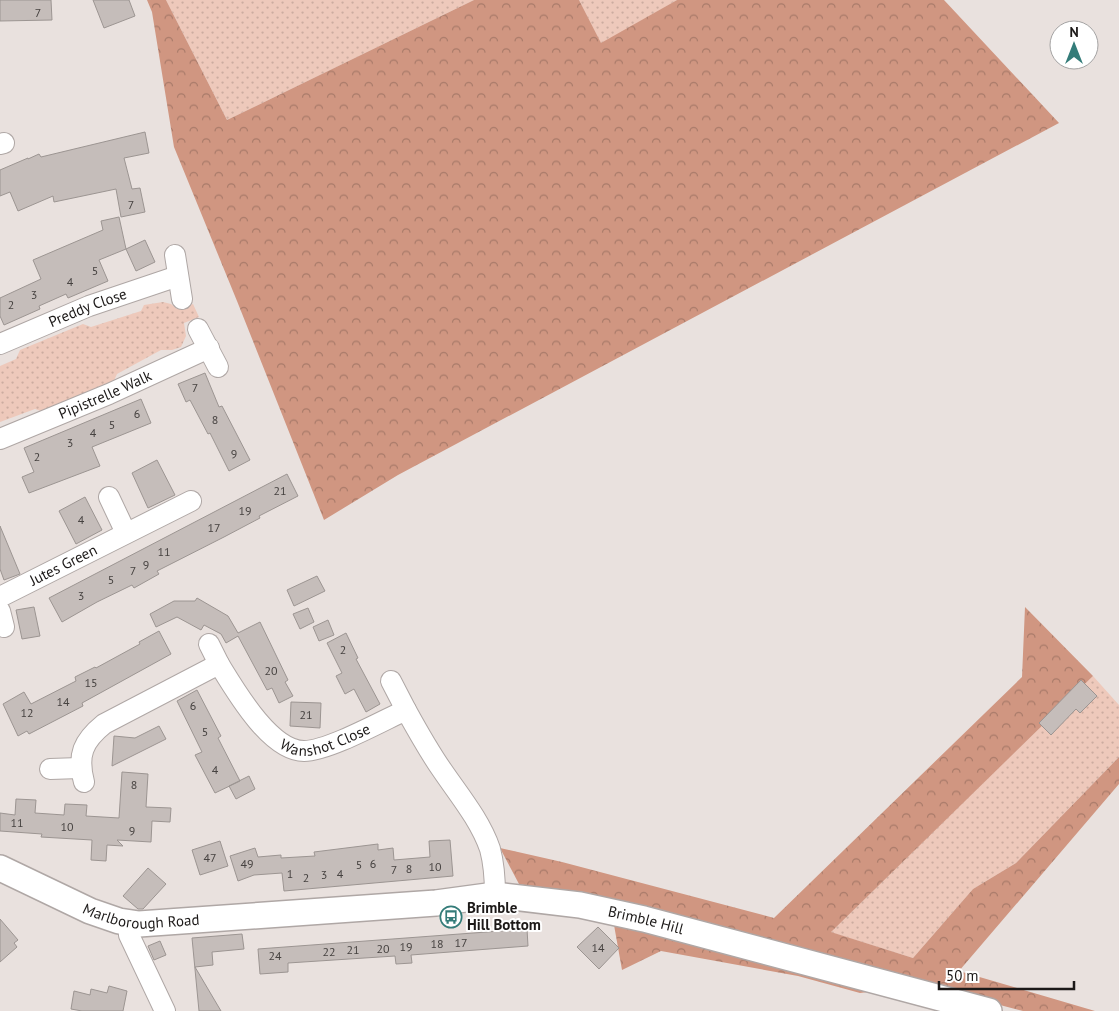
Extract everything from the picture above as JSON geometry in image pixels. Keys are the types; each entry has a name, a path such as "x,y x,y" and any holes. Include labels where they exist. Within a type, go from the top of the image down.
{"main road":[{"name":"Marlborough Road","path":"3,873 90,911 128,923 151,923 294,912"},
{"name":"Brimble Hill","path":"294,912 436,903 495,895 580,905 644,918 989,1011"}],"street":[{"path":"175,255 182,298"},
{"name":"Preddy Close","path":"0,344 89,306 178,276"},
{"path":"198,329 218,367"},
{"name":"Pipistrelle Walk","path":"0,439 101,398 208,348"},
{"path":"108,497 126,533"},
{"name":"Jutes Green","path":"0,597 192,501"},
{"name":"Wanshot Close","path":"209,644 243,704 278,742 290,748 303,751 326,746 406,710"},
{"path":"50,769 82,775 80,756 95,731 104,724 219,664"},
{"path":"391,681 431,753 482,831 494,865 495,895"},
{"path":"128,923 129,934 165,1011"}],"shaded area":[{"path":"166,0 474,0 227,120"},
{"path":"579,0 677,0 601,44"},
{"path":"163,302 171,304 177,309 193,304 199,317 184,323 186,336 181,347 172,350 161,350 117,374 112,385 44,412 35,409 0,422 0,366 16,359 20,350 83,324 91,327 141,311 144,305"},
{"path":"1093,676 1119,705 1119,757 1016,863 973,889 913,958 830,932"}],"green space":[{"path":"147,0 166,0 227,120 474,0 579,0 601,43 677,0 944,0 1059,123 398,475 324,520 174,147 152,12"},
{"path":"1025,607 1093,676 831,932 913,958 973,889 1016,863 1119,757 1119,784 959,971 1095,1011 1023,1011 924,985 860,993 798,976 661,951 622,970 609,902 519,884 500,848 562,862 774,918 1022,677"}],"building":[{"path":"0,0 51,0 52,20 0,21"},
{"path":"93,0 129,0 135,16 104,28"},
{"path":"145,132 149,153 124,158 132,189 140,188 145,212 121,217 116,189 54,202 53,196 18,211 10,192 0,196 0,170 39,154 41,157"},
{"path":"119,217 126,249 99,260 108,281 68,298 66,294 39,306 40,309 4,325 0,316 0,298 41,279 33,260 103,230 101,221"},
{"path":"145,240 155,262 136,271 126,249"},
{"path":"205,373 219,407 222,406 250,460 229,471 210,433 208,434 190,400 186,402 178,384"},
{"path":"141,399 151,423 92,447 100,466 29,493 22,477 34,472 24,448"},
{"path":"157,460 175,495 148,508 132,473"},
{"path":"287,474 298,496 259,516 260,518 157,571 159,574 134,588 132,585 62,622 49,598"},
{"path":"85,497 102,530 76,544 59,511"},
{"path":"0,526 20,574 4,580 0,569"},
{"path":"317,576 325,591 294,606 287,590"},
{"path":"197,598 228,616 238,633 260,622 288,680 285,682 293,696 279,703 272,688 267,690 238,636 226,643 221,634 204,625 201,630 177,617 156,627 150,614 174,601 195,601"},
{"path":"34,607 40,636 22,639 16,610"},
{"path":"308,608 314,622 300,629 293,614"},
{"path":"328,620 334,635 319,641 313,627"},
{"path":"159,631 171,654 82,703 83,706 29,734 27,731 18,736 3,704 24,692 31,704 76,681 75,677 140,644 139,642"},
{"path":"346,633 358,658 356,659 380,704 366,712 354,689 345,694 336,676 342,673 327,643"},
{"path":"1081,680 1097,696 1080,713 1076,709 1051,735 1039,723"},
{"path":"197,690 221,736 218,738 240,781 215,793 195,755 202,752 177,701"},
{"path":"291,702 321,703 320,728 290,726"},
{"path":"159,726 166,739 112,766 114,736 135,738"},
{"path":"122,772 148,774 146,807 171,808 170,822 152,821 151,842 117,840 123,846 107,845 106,861 91,860 92,840 41,837 42,834 0,831 0,813 15,815 16,799 36,800 35,813 64,815 65,804 87,805 86,816 119,818"},
{"path":"249,776 255,789 236,799 229,786"},
{"path":"450,840 453,876 284,891 282,873 254,875 238,881 230,856 255,848 258,857 281,855 281,858 315,856 314,852 378,844 378,850 393,848 394,860 430,857 429,841"},
{"path":"220,841 228,866 200,875 192,850"},
{"path":"148,868 166,884 143,909 138,909 123,896"},
{"path":"0,919 18,940 14,943 17,947 0,962"},
{"path":"598,927 619,948 599,969 577,947"},
{"path":"527,929 528,946 411,955 412,963 396,964 395,956 288,963 288,972 260,974 258,949"},
{"path":"242,934 244,949 212,952 213,965 195,967 221,1011 199,1011 192,938"},
{"path":"160,941 166,955 154,960 148,946"},
{"path":"109,986 127,991 123,1011 82,1011 71,1009 74,991 90,995 91,989 107,993"}],"place":[{"name":"Brimble Hill Bottom","path":"451,917"}]}
